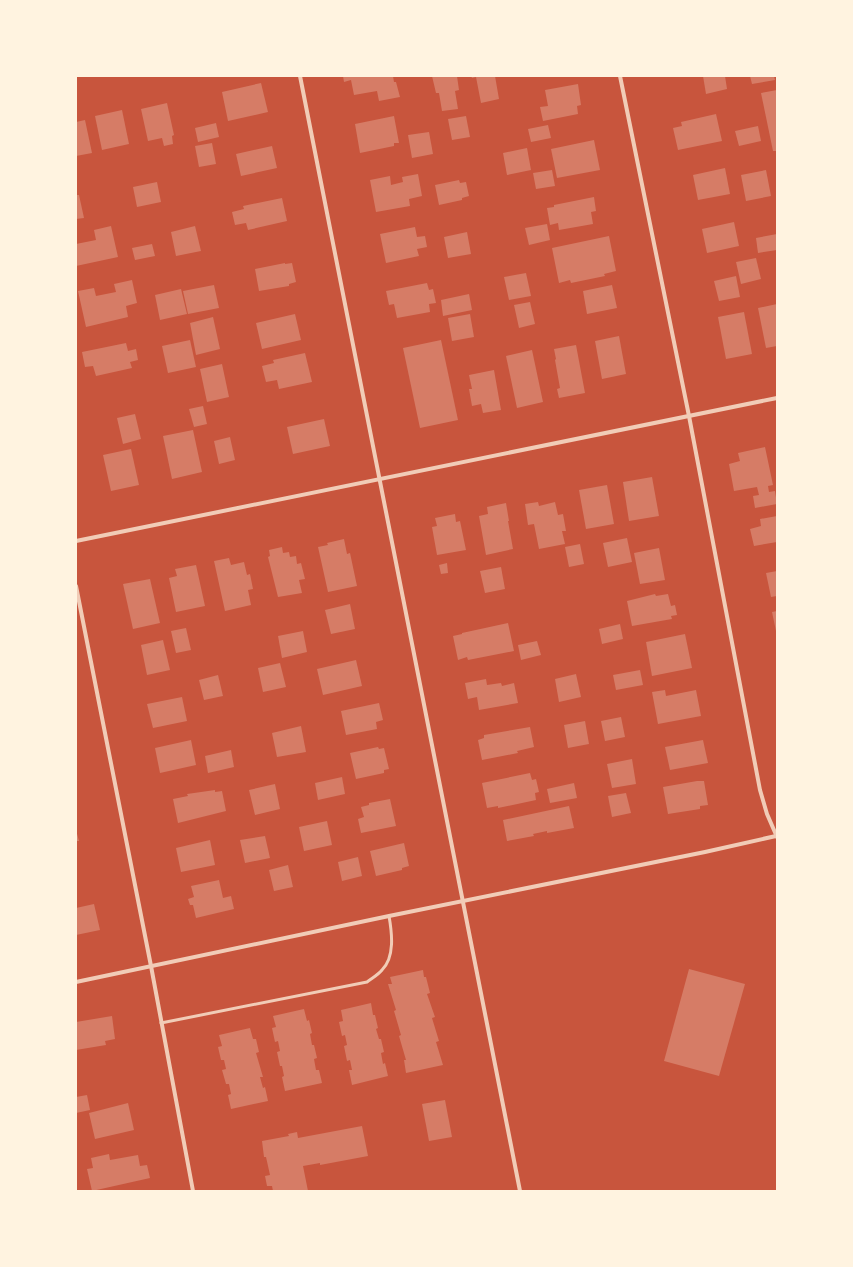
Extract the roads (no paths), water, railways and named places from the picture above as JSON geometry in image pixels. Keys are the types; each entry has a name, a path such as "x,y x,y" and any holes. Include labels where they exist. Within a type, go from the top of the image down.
{"street":[{"path":"300,76 520,1191"},
{"path":"76,982 389,916 777,837 767,814 760,790 689,416 620,76"},
{"path":"76,541 777,398"},
{"path":"76,586 151,966 193,1191"}],"lane":[{"path":"161,1023 367,982 382,971 389,961 392,933 389,916"}]}
